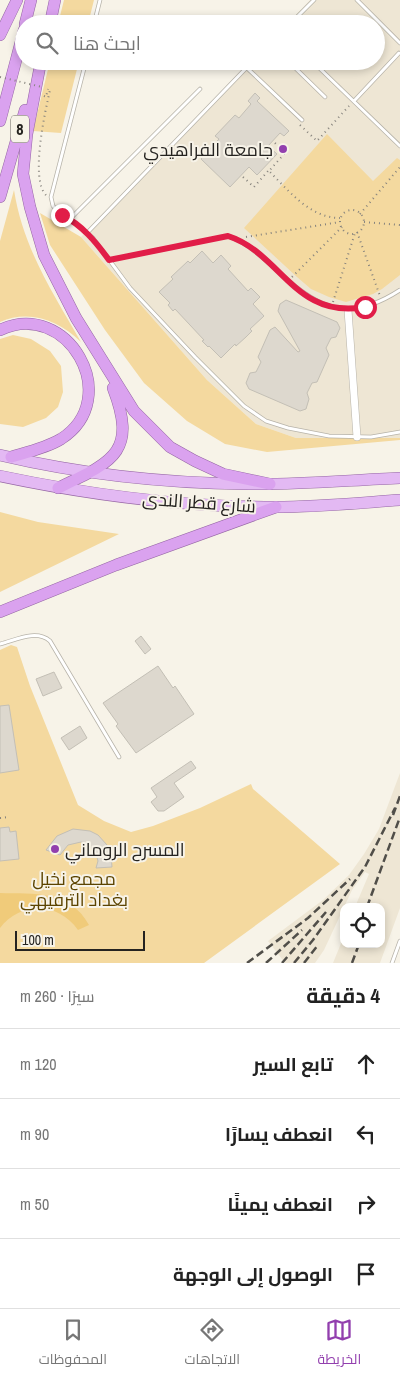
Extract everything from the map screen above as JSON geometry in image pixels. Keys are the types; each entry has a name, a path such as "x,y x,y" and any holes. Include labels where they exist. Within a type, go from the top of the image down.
{"highway":[{"path":"0,35 17,0"},
{"path":"27,15 31,0"},
{"path":"52,15 55,0"},
{"name":"8","path":"0,121 15,64"},
{"name":"8","path":"0,197 37,70"},
{"path":"38,70 27,134 23,174 44,255 76,318 134,410 170,447 196,462 223,474 270,484"},
{"path":"0,330 22,324 41,326 60,334 76,350 85,368 89,384 88,404 79,422 62,438 43,448 6,456"},
{"path":"58,488 104,465 116,452 123,437 124,424 119,403 106,367"},
{"path":"0,612 116,565 276,507"}],"main road":[{"name":"شارع قطر الندى","path":"6,456 92,471 186,482 270,484 400,478"},
{"name":"شارع قطر الندى","path":"0,476 58,488 177,502 276,507 400,500"}],"street":[{"path":"348,310 357,436"}],"lane":[{"path":"96,15 100,0"},
{"path":"299,15 314,0"},
{"path":"357,0 372,15"},
{"path":"385,29 400,44"},
{"path":"385,68 399,53"},
{"path":"84,70 51,197 53,206 93,238 130,288 195,357 244,406 266,421 288,428 330,436 372,437 400,432"},
{"path":"87,233 245,70"},
{"path":"249,70 302,120"},
{"path":"297,70 325,97"},
{"path":"321,70 400,146"},
{"path":"354,101 383,70"},
{"path":"70,219 200,89"},
{"path":"109,260 228,236 241,240 288,282 311,299 331,308 348,310 382,301 399,291"},
{"path":"0,644 38,635 45,636 50,641 119,757"},
{"path":"392,963 400,941"}],"path":[{"path":"0,77 42,88"},
{"path":"46,97 48,89 50,90 41,136 40,186 45,194 51,197"},
{"path":"302,120 299,123 317,140 354,101"},
{"path":"243,177 254,187 285,153 274,144"},
{"path":"360,214 400,168"},
{"path":"269,171 309,209 334,218 340,218"},
{"path":"353,210 360,214 364,222 361,230 356,233 346,232 340,222 343,213 353,210"},
{"path":"237,239 340,222"},
{"path":"364,222 400,225"},
{"path":"288,282 342,227"},
{"path":"356,233 382,301"},
{"path":"331,308 356,233"},
{"path":"0,818 9,817"}],"shaded area":[{"name":"جامعة الفراهيدي","path":"310,0 400,0 400,438 296,438 256,424 207,380 81,237 242,70 385,70 385,15 296,15"},
{"path":"400,773 400,908 380,963 333,963 340,946 340,948 385,948 385,903 357,903 369,874 365,872 352,890 346,903 340,903 340,916 324,950 315,963 285,963 268,941 323,900 349,875 379,829"},
{"path":"0,893 50,896 72,905 89,925 78,930 60,914 39,908 18,913 0,928"}],"green space":[{"path":"64,0 94,0 90,15 60,15"},
{"path":"48,70 77,70 61,133 33,131"},
{"path":"327,134 373,181 397,158 400,160 400,275 373,294 346,302 311,289 244,228"},
{"path":"14,190 18,211 32,251 50,288 81,342 63,328 44,319 22,317 0,322 0,241"},
{"path":"40,213 81,237 207,380 256,424 296,438 400,438 400,440 267,452 225,444 187,421 144,383 105,330 50,245"},
{"path":"13,335 31,339 50,351 61,366 63,392 58,407 46,418 23,427 0,424 0,339"},
{"path":"0,512 38,522 119,534 0,592"},
{"name":"مجمع نخيل بغداد الترفيهي","path":"11,645 17,647 30,686 78,805 104,821 131,832 153,826 200,808 251,784 253,789 340,864 204,963 0,963 0,650"}],"building":[{"path":"255,93 260,98 257,101 289,131 284,136 280,133 268,146 277,154 257,175 249,167 230,187 201,159 219,139 215,136 235,115 239,118 251,104 248,101"},
{"path":"202,251 213,263 221,255 231,266 228,269 248,291 251,288 260,297 253,304 264,316 250,329 252,331 246,337 236,346 235,344 221,358 202,341 204,340 175,309 173,311 168,305 170,303 159,292 173,279 171,277"},
{"path":"286,300 337,322 340,328 336,337 331,338 326,348 329,355 317,382 312,383 307,393 309,399 306,409 300,411 249,389 246,383 250,373 256,372 261,362 258,357 270,330 275,327 298,352 300,351 278,311 280,304"},
{"path":"141,636 151,649 145,654 135,641"},
{"path":"158,666 173,688 175,686 194,714 136,753 116,726 118,724 103,703"},
{"path":"54,672 62,688 43,696 36,679"},
{"path":"9,705 19,770 0,773 0,706"},
{"path":"80,726 87,738 69,750 61,738"},
{"path":"191,761 196,768 174,783 184,797 164,811 158,811 151,802 157,797 151,788"},
{"path":"9,827 10,832 16,831 19,859 0,861 0,828"},
{"name":"المسرح الروماني","path":"73,829 90,831 98,835 107,845 111,855 112,867 96,868 98,861 96,854 88,844 81,842 68,845 60,855 46,850 57,836"}],"railway":[{"path":"393,815 400,796"},
{"path":"294,963 313,940 365,867 395,808"},
{"path":"368,903 400,817"},
{"path":"247,963 308,918 350,879"},
{"path":"282,963 326,912"},
{"path":"266,963 302,930"},
{"path":"304,963 318,945"},
{"path":"352,963 358,948"}],"place":[{"name":"جامعة الفراهيدي","path":"283,149"},
{"name":"المسرح الروماني","path":"55,849"}],"route":[{"path":"62,215 70,219 93,238 109,260 228,236 241,240 311,299 331,308 348,310 365,307"}]}
